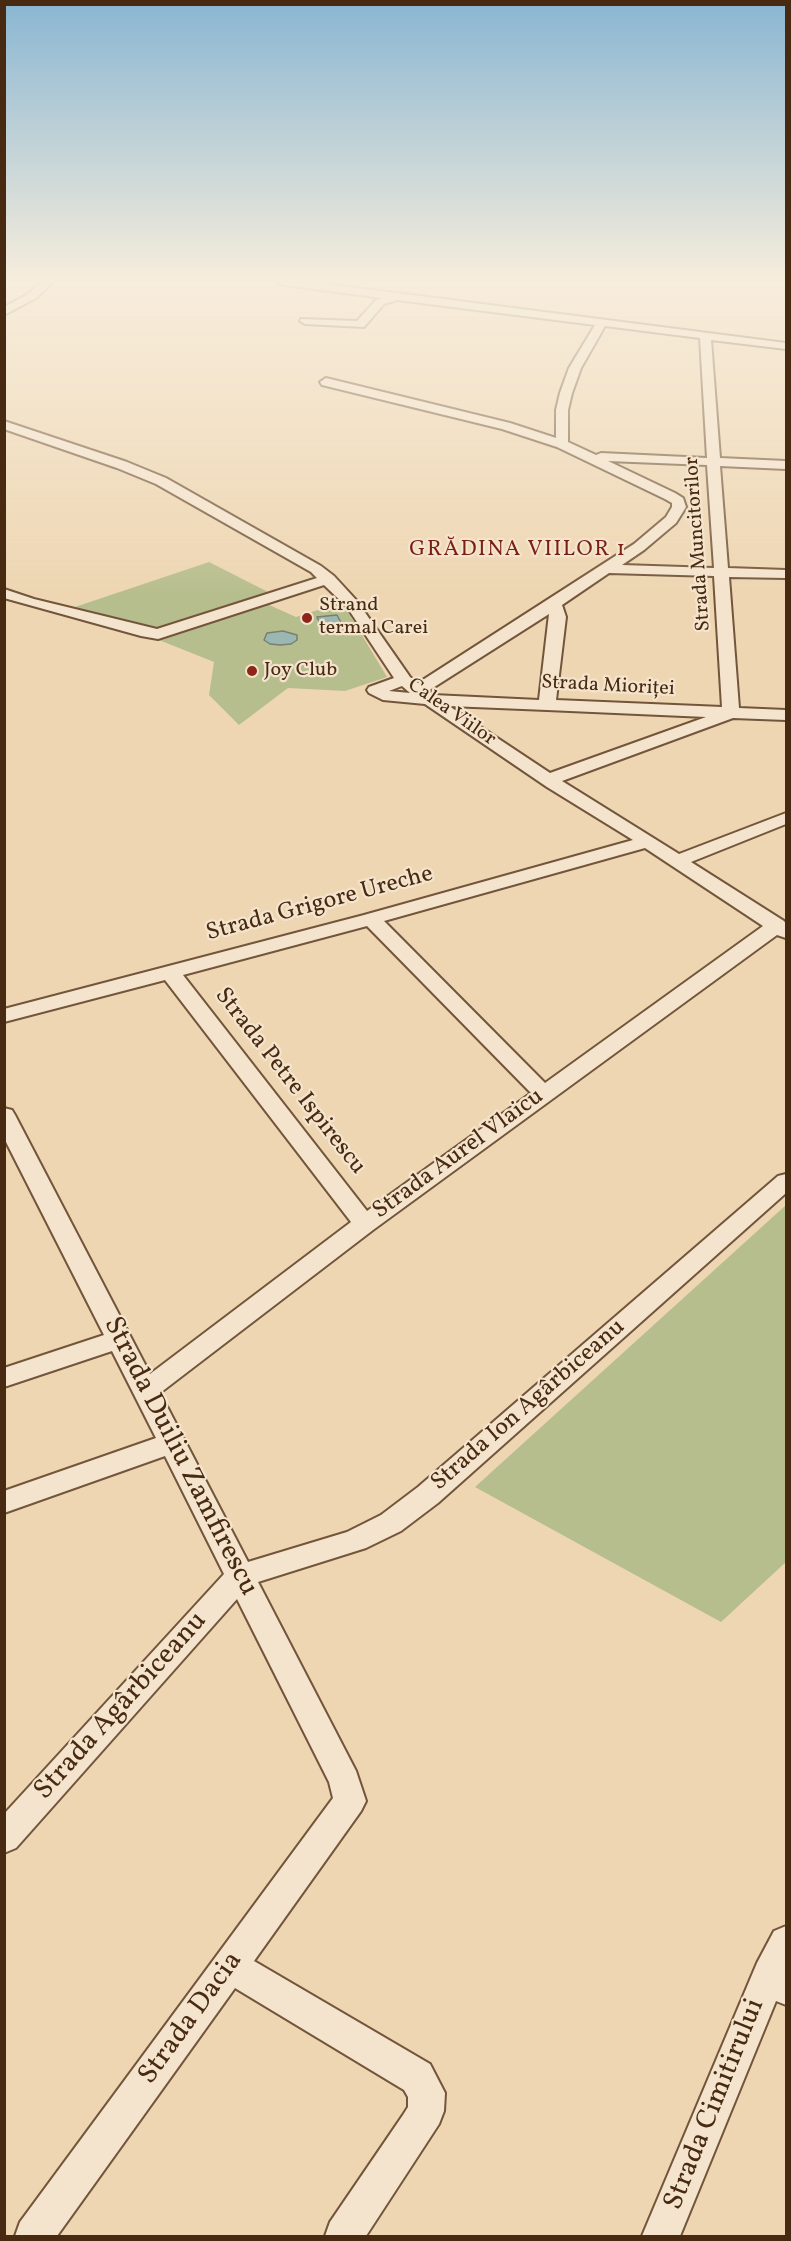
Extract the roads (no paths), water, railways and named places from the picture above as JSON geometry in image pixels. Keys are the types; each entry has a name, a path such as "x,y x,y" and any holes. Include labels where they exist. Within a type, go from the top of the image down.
{"street":[{"path":"345,387 506,426 562,444 670,496 678,501 680,507 671,520 639,547 554,604 417,690"},
{"path":"562,444 562,410 568,387"},
{"name":"Strada Muncitorilor","path":"708,387 731,713"},
{"name":"Calea Viilor","path":"4,425 18,432 122,465 162,481 316,569 329,579 352,604 417,690 549,780 782,928"},
{"path":"585,455 626,459 786,465"},
{"path":"609,466 626,459"},
{"path":"605,569 786,574"},
{"path":"4,593 82,616 158,634 329,579"},
{"path":"547,705 558,617 554,604"},
{"name":"Strada Mioriței","path":"417,690 547,705 786,715"},
{"path":"549,780 731,713"},
{"path":"676,861 786,818"},
{"name":"Strada Grigore Ureche","path":"4,1016 371,919 648,842"},
{"path":"371,919 543,1093"},
{"name":"Strada Aurel Vlaicu","path":"145,1391 365,1224 543,1093 782,928"},
{"name":"Strada Petre Ispirescu","path":"170,972 365,1224"},
{"name":"Strada Duiliu Zamfirescu","path":"4,1115 345,1781 350,1801"},
{"name":"Strada Ion Agârbiceanu","path":"240,1576 356,1540 391,1523 428,1495 786,1181"},
{"path":"4,1378 119,1340"},
{"path":"4,1502 172,1443"},
{"name":"Strada Agârbiceanu","path":"4,1838 240,1576"},
{"name":"Strada Dacia","path":"34,2236 350,1801"},
{"name":"Strada Cimitirului","path":"662,2236 778,1981 786,1942"},
{"path":"231,1965 417,2077 427,2093 426,2111 344,2236"}],"water":[{"path":"337,615 346,632 325,634 317,617"},
{"path":"283,631 297,635 297,640 291,644 280,645 270,644 264,640 267,633"}],"place":[{"name":"Strand termal Carei","path":"307,618"},
{"name":"Joy Club","path":"252,671"}],"district":[{"name":"GRĂDINA VIILOR 1","path":"518,551"}]}
